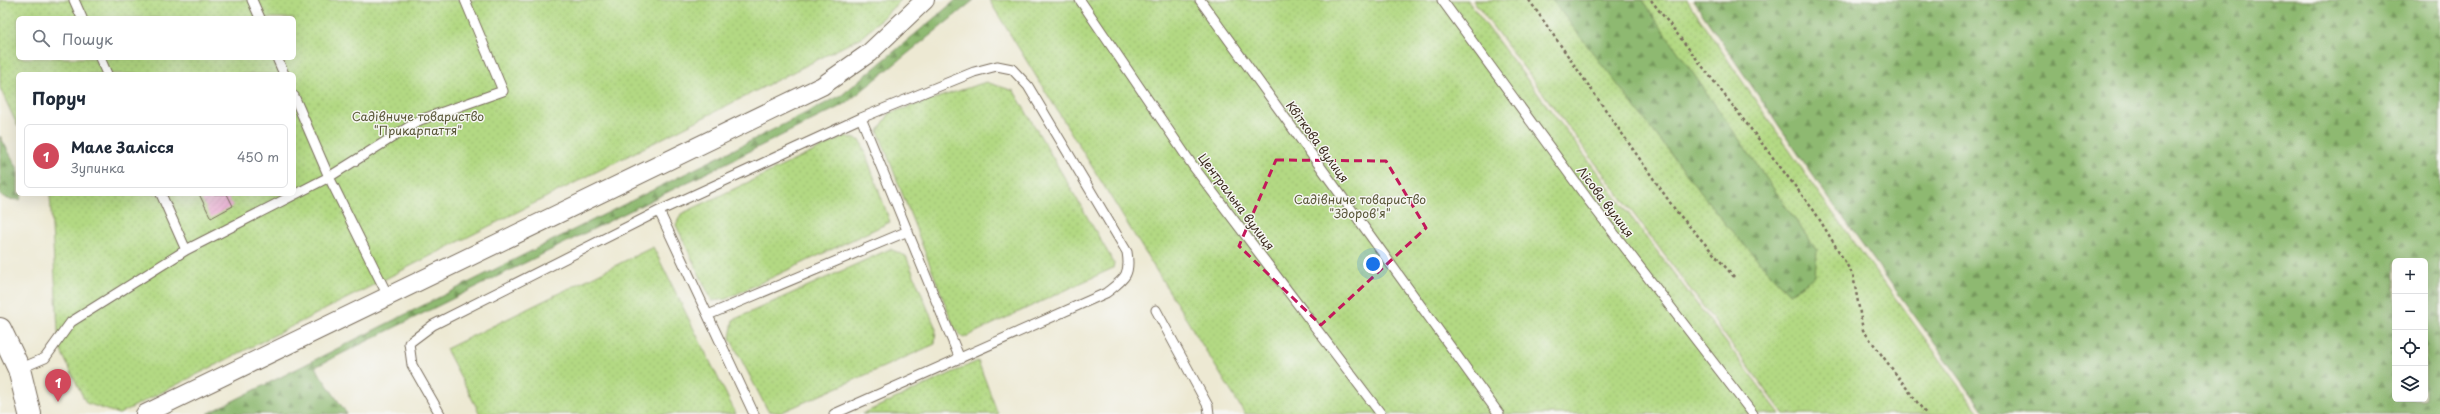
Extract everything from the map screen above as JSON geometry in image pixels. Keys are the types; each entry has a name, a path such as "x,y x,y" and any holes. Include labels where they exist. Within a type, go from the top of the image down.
{"main road":[{"path":"0,329 18,369 30,414"}],"street":[{"path":"144,414 822,86 869,52 925,0"}],"lane":[{"path":"74,0 81,16"},
{"path":"252,0 259,16"},
{"path":"296,194 329,177 420,120 503,91 465,0"},
{"name":"Центральна вулиця","path":"1080,0 1193,166 1381,414"},
{"name":"Квіткова вулиця","path":"1200,0 1499,414"},
{"name":"Лісова вулиця","path":"1442,0 1589,201 1753,414"},
{"path":"101,60 106,72"},
{"path":"278,60 283,72"},
{"path":"440,414 412,365 409,343 433,325 658,211 861,118 974,72 996,66 1012,69 1028,86 1127,252 1130,266 1124,279 1106,294 834,414"},
{"path":"296,101 329,177 388,296"},
{"path":"861,118 960,359"},
{"path":"162,196 186,250"},
{"path":"18,369 45,358 71,322 186,250 292,196"},
{"path":"658,211 754,414"},
{"path":"708,315 908,231"},
{"path":"1156,310 1208,406 1209,414"}],"path":[{"path":"1529,0 1676,211 1736,279"},
{"path":"1650,0 1815,212 1853,275 1862,330 1926,414"}],"highlighted area":[{"path":"1276,160 1386,161 1426,228 1321,325 1239,246"}],"green space":[{"name":"Садівниче товариство \"Прикарпаття\"","path":"0,0 901,0 862,37 119,414 86,403 59,347 50,196 296,196 296,72 16,72 16,123 0,88"},
{"path":"956,0 974,0 845,104 315,367 347,414 207,414 842,95"},
{"name":"Садівниче товариство \"Здоров'я\"","path":"989,0 1467,0 1780,414 1245,414"},
{"path":"1473,0 1687,0 1819,194 1980,414 1784,414"},
{"path":"1552,0 1642,0 1817,251 1815,276 1789,294 1726,225"},
{"path":"1693,0 2440,0 2440,414 1986,414 1823,190"},
{"path":"986,82 1014,91 1114,263 1113,268 963,338 954,327 878,131 890,113"},
{"path":"0,136 16,165 16,196 21,196 20,200 8,199 0,195"},
{"path":"846,136 861,141 890,222 726,299 712,301 676,225 681,214"},
{"path":"653,247 736,414 480,414 446,349"},
{"path":"890,249 906,256 936,329 935,344 780,413 768,411 730,338 733,320"},
{"path":"978,361 998,414 862,414"}],"building":[{"path":"200,196 228,196 233,206 211,218"}],"place":[{"name":"Мале Залісся","path":"58,402"}]}
